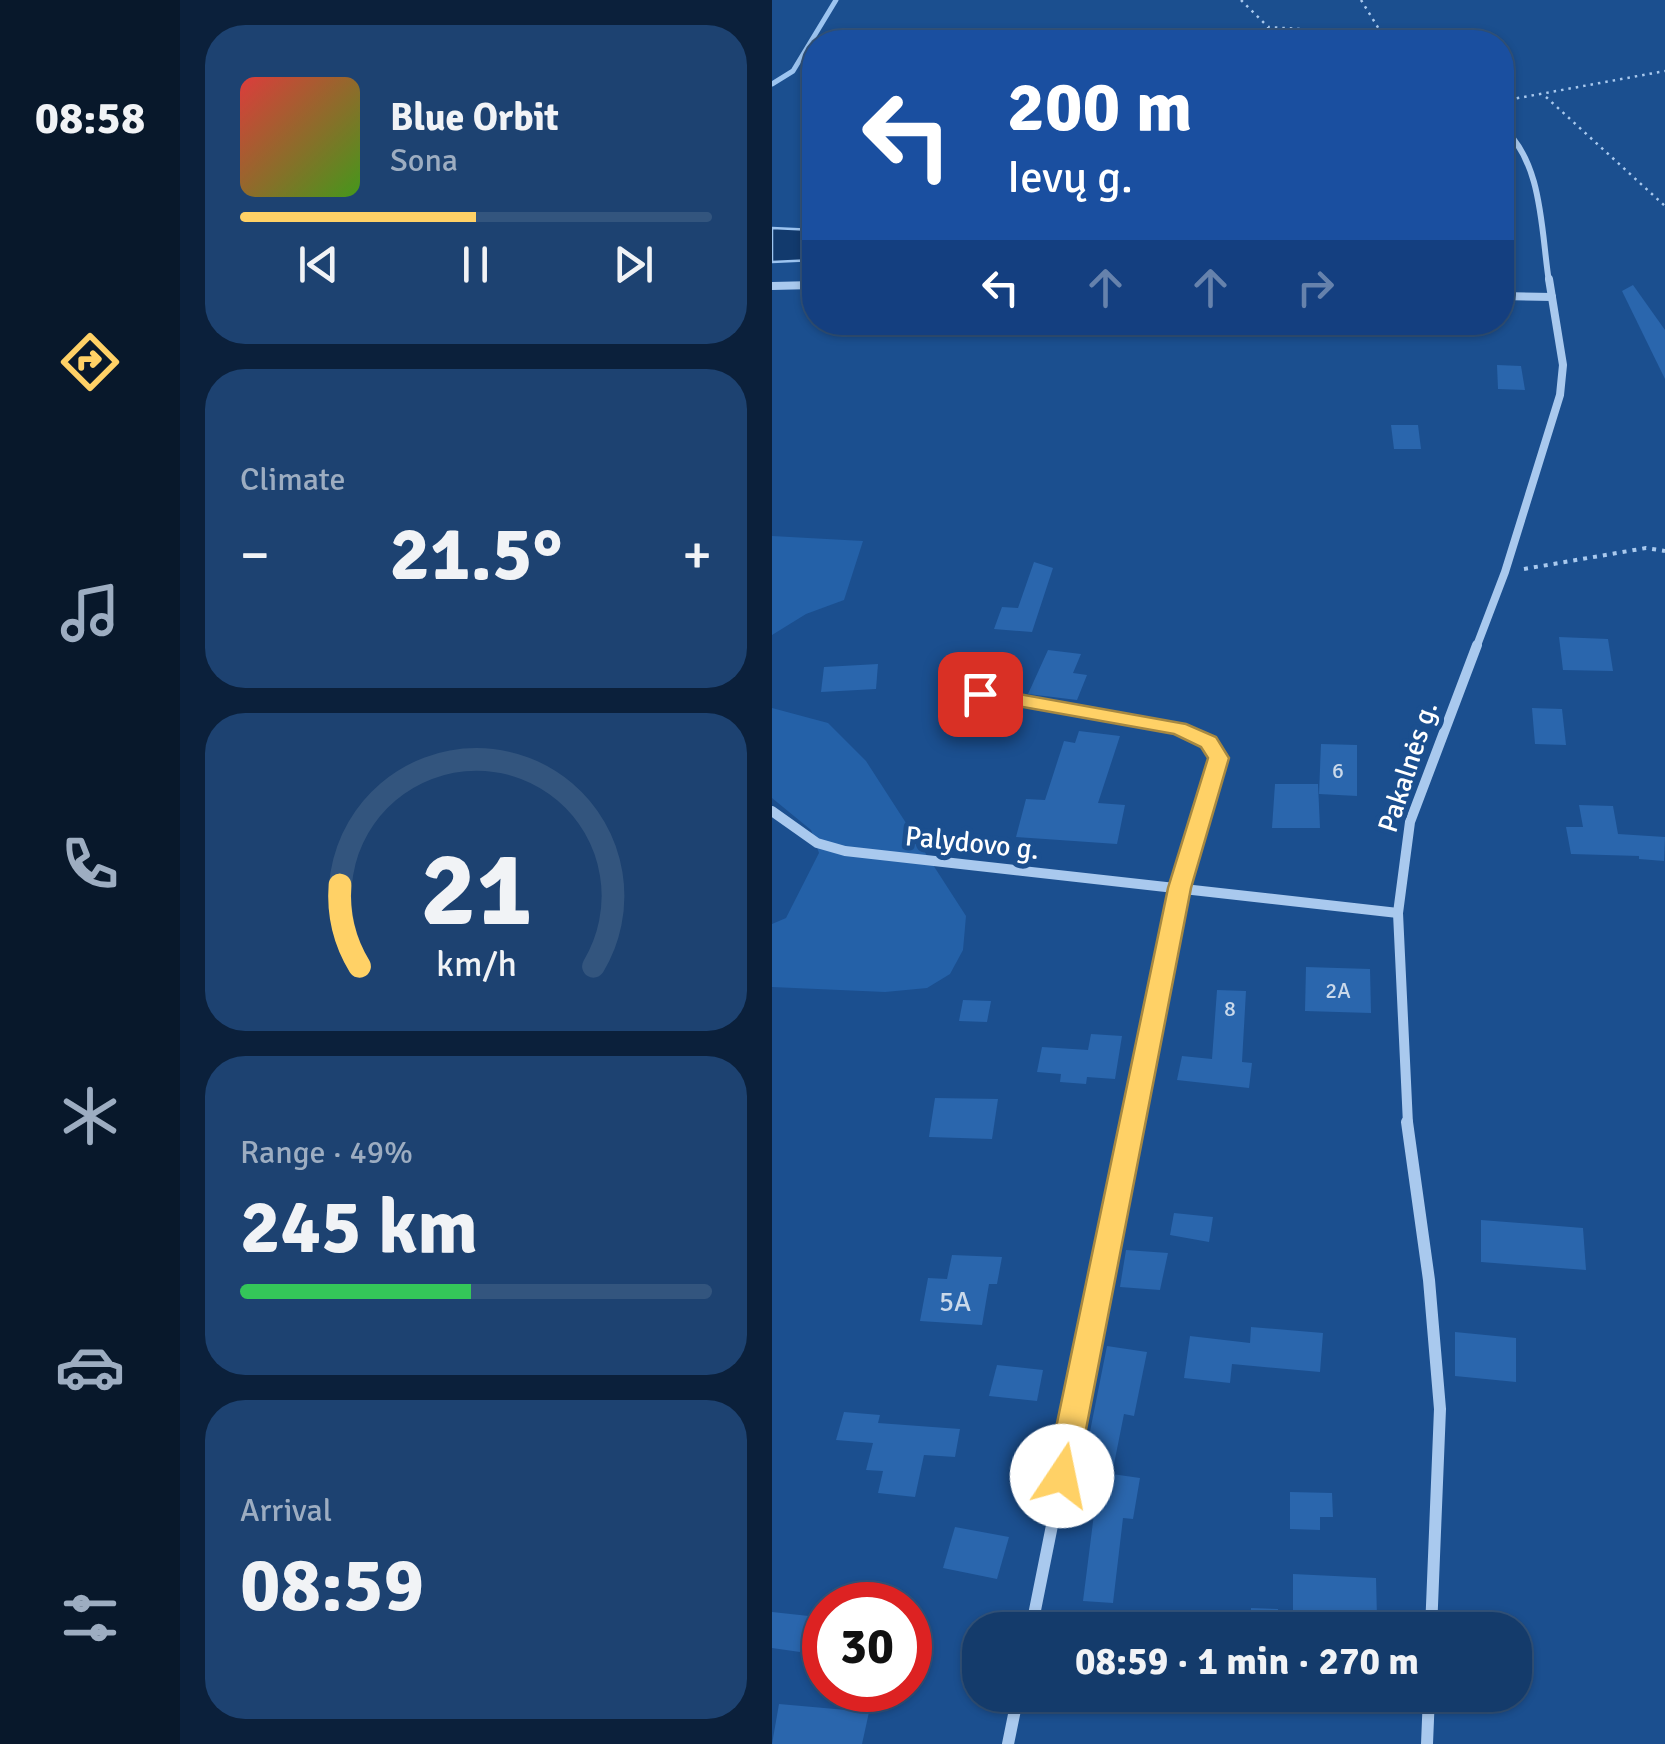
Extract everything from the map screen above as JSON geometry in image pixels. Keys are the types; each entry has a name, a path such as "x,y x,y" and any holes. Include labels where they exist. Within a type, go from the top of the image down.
{"street":[{"name":"Pakalnės g.","path":"1432,1612 1440,1409 1429,1280 1405,1104 1398,913 1410,822 1505,572 1560,395 1562,365 1529,162 1514,138"},
{"path":"772,286 802,285"},
{"path":"1514,296 1552,296"},
{"path":"980,694 1179,728 1208,742 1219,758 1179,888 1034,1612"},
{"name":"Palydovo g.","path":"772,810 817,844 844,851 1398,913"},
{"path":"1008,1744 1015,1712"},
{"path":"1426,1744 1427,1712"}],"path":[{"path":"1240,0 1268,26 1325,30"},
{"path":"1361,0 1380,30"},
{"path":"1514,99 1664,72"},
{"path":"1544,95 1664,206"},
{"path":"1505,572 1646,548 1664,551"}],"shaded area":[{"path":"772,228 802,229 802,261 772,262"},
{"path":"772,536 863,541 844,600 806,614 772,635"},
{"path":"772,708 828,723 866,761 966,916 963,950 950,974 927,988 885,992 772,987 772,924 786,918 819,853 811,830 772,798"}],"building":[{"path":"1633,285 1665,330 1665,379 1622,291"},
{"path":"1497,365 1521,366 1525,390 1498,389"},
{"path":"1391,425 1418,425 1421,449 1394,449"},
{"path":"1034,562 1053,568 1032,632 994,629 1002,607 1018,608"},
{"path":"1559,637 1608,639 1613,671 1563,670"},
{"path":"1048,650 1081,654 1073,673 1087,675 1077,700 1028,694"},
{"path":"878,664 876,689 821,692 824,667"},
{"path":"1532,708 1562,709 1566,745 1535,744"},
{"path":"1079,731 1120,736 1098,803 1125,805 1117,844 1016,837 1026,799 1045,800 1064,741 1075,743"},
{"path":"1321,744 1357,745 1357,796 1319,794"},
{"path":"1275,784 1318,784 1320,828 1272,828"},
{"path":"1579,805 1613,806 1618,834 1665,837 1664,861 1639,856 1571,854 1566,827 1583,827"},
{"path":"1306,967 1370,969 1371,1013 1305,1011"},
{"path":"1217,990 1246,991 1242,1062 1252,1063 1249,1088 1177,1080 1182,1056 1212,1059"},
{"path":"963,1000 991,1001 987,1022 959,1021"},
{"path":"1091,1034 1122,1036 1115,1079 1087,1077 1086,1084 1060,1082 1061,1074 1037,1072 1042,1047 1088,1050"},
{"path":"935,1098 998,1099 992,1139 929,1137"},
{"path":"1174,1213 1213,1217 1209,1242 1170,1235"},
{"path":"1481,1220 1583,1228 1586,1270 1481,1262"},
{"path":"1126,1250 1168,1253 1160,1290 1120,1287"},
{"path":"952,1255 1002,1257 997,1284 989,1284 982,1325 920,1321 928,1278 947,1279"},
{"path":"1251,1327 1323,1333 1320,1372 1232,1364 1230,1383 1184,1378 1190,1336 1250,1343"},
{"path":"1455,1332 1516,1338 1516,1382 1455,1376"},
{"path":"1107,1346 1147,1352 1134,1416 1124,1414 1112,1474 1140,1478 1133,1519 1123,1518 1113,1603 1083,1601 1094,1514 1074,1512"},
{"path":"997,1365 1043,1370 1037,1401 989,1396"},
{"path":"844,1412 880,1415 878,1423 960,1429 955,1457 924,1455 915,1497 878,1493 883,1471 866,1470 873,1443 836,1440"},
{"path":"1290,1492 1332,1493 1333,1517 1320,1517 1320,1530 1290,1529"},
{"path":"955,1527 1009,1537 997,1579 943,1568"},
{"path":"1293,1574 1376,1578 1377,1612 1293,1612"},
{"path":"1251,1608 1278,1609 1278,1612 1251,1612"},
{"path":"772,1612 802,1615 800,1652 772,1648"},
{"path":"779,1704 802,1706 802,1712 869,1712 862,1744 772,1744"}],"waterway":[{"path":"818,30 836,0"},
{"path":"772,84 793,71 802,56"}],"route":[{"path":"980,694 1179,728 1208,742 1219,758 1179,888 1062,1476"}]}
